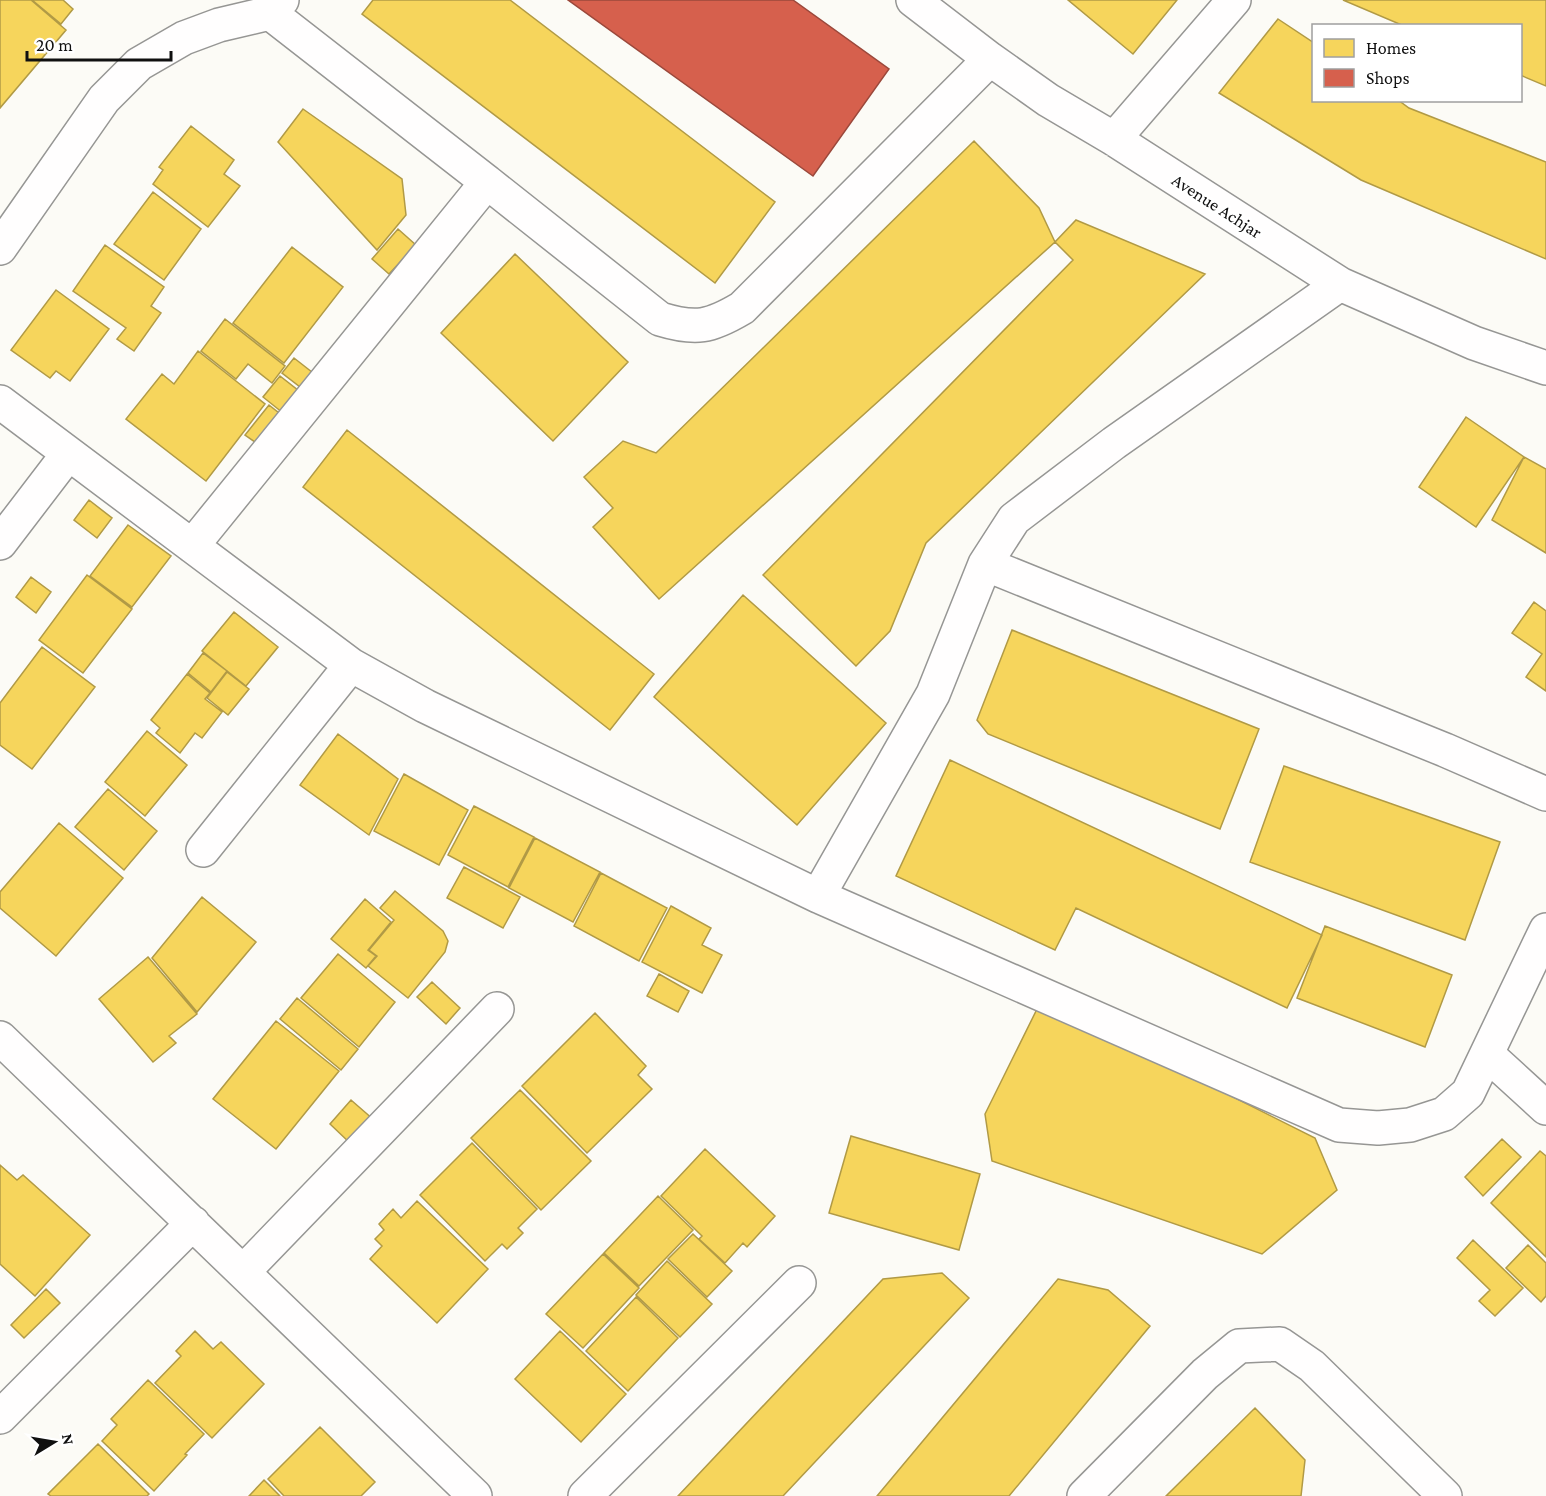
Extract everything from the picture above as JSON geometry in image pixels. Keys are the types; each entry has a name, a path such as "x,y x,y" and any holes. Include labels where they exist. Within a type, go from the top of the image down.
{"street":[{"name":"Avenue Achjar","path":"913,0 1048,100 1340,284 1474,343 1546,368"},
{"path":"1113,140 1234,0"},
{"path":"0,248 104,99 139,64 184,38 276,6 487,182 660,319 682,326 703,326 722,320 742,308 990,59"},
{"path":"192,546 487,182"},
{"path":"818,896 933,694 985,564 1014,519 1114,443 1340,284"},
{"path":"0,402 351,665 425,706 818,896 1339,1125 1378,1128 1410,1125 1444,1114 1468,1093 1546,930"},
{"path":"0,543 68,454"},
{"path":"985,564 1445,750 1546,795"},
{"path":"203,850 351,665"},
{"path":"243,1272 497,1009"},
{"path":"0,1038 243,1272 455,1489"},
{"path":"1488,1055 1546,1108"},
{"path":"0,1417 193,1223"},
{"path":"585,1496 799,1283"},
{"path":"1084,1496 1205,1374 1239,1346 1280,1344 1312,1366 1445,1496"}],"building: Homes":[{"path":"0,0 31,0 66,30 0,108"},
{"path":"32,0 63,0 73,9 61,24"},
{"path":"373,0 510,0 775,202 715,283 362,14"},
{"path":"1068,0 1177,0 1133,54"},
{"path":"1343,0 1546,0 1546,86 1522,76 1522,24 1399,24"},
{"path":"1278,19 1312,42 1312,102 1401,102 1409,108 1546,162 1546,259 1361,180 1219,93"},
{"path":"303,109 402,179 406,215 377,250 278,142"},
{"path":"191,126 234,160 224,174 240,186 208,227 153,184 163,170 159,167"},
{"path":"974,141 1039,208 1055,242 659,599 593,527 613,508 584,477 623,441 656,453"},
{"path":"153,192 201,229 164,280 114,244"},
{"path":"1076,220 1205,274 926,543 890,631 856,666 763,575 1073,260 1055,242"},
{"path":"398,229 416,245 389,274 372,259"},
{"path":"105,245 164,287 151,306 161,313 134,351 117,339 126,328 73,291"},
{"path":"292,247 343,287 284,363 233,323"},
{"path":"515,254 628,362 553,441 441,333"},
{"path":"56,290 109,329 70,381 56,371 50,378 11,350"},
{"path":"225,319 285,366 272,383 248,364 236,379 201,351"},
{"path":"198,351 265,404 206,481 126,419 162,374 174,384"},
{"path":"294,358 317,376 304,390 282,373"},
{"path":"280,376 299,391 283,413 263,397"},
{"path":"269,405 284,417 262,447 245,435"},
{"path":"1466,417 1524,457 1476,527 1419,487"},
{"path":"347,430 654,674 610,730 303,487"},
{"path":"1524,457 1546,469 1546,553 1492,520"},
{"path":"89,500 112,518 97,538 74,520"},
{"path":"128,525 171,556 132,607 90,576"},
{"path":"87,575 132,609 83,673 39,640"},
{"path":"31,577 51,592 36,613 16,597"},
{"path":"743,595 886,723 797,825 654,697"},
{"path":"1534,602 1546,611 1546,691 1526,677 1542,654 1512,633"},
{"path":"234,612 278,647 246,686 202,651"},
{"path":"1012,630 1259,729 1220,829 988,734 977,720"},
{"path":"42,647 95,687 32,769 0,745 0,703"},
{"path":"203,653 227,671 211,692 188,673"},
{"path":"227,672 249,689 228,715 207,698"},
{"path":"187,674 210,693 205,699 222,712 202,738 195,733 180,753 156,733 160,728 151,720"},
{"path":"147,731 187,765 145,816 105,782"},
{"path":"338,734 398,779 369,835 300,785"},
{"path":"950,760 1322,935 1287,1008 1076,908 1055,950 896,876"},
{"path":"1284,766 1500,842 1465,940 1250,862"},
{"path":"404,774 468,810 439,865 374,831"},
{"path":"108,789 157,831 124,870 75,827"},
{"path":"474,806 534,837 508,887 448,855"},
{"path":"59,823 123,878 56,956 0,908 0,892"},
{"path":"535,838 600,872 573,922 509,888"},
{"path":"464,867 520,897 503,928 447,898"},
{"path":"601,873 667,908 639,961 574,926"},
{"path":"395,891 443,931 448,941 445,952 408,998 368,966 377,956 369,950 394,920 380,908"},
{"path":"202,897 256,942 197,1012 152,958"},
{"path":"365,899 391,922 368,950 376,956 366,968 331,939"},
{"path":"671,906 711,928 702,945 722,955 702,993 642,962"},
{"path":"1325,926 1452,975 1425,1047 1297,998"},
{"path":"338,954 395,1002 359,1047 301,998"},
{"path":"148,957 197,1014 169,1036 176,1043 153,1062 99,999"},
{"path":"659,974 689,991 678,1012 647,996"},
{"path":"432,982 460,1008 446,1024 417,997"},
{"path":"297,998 358,1049 341,1070 280,1019"},
{"path":"1041,1001 1315,1138 1337,1190 1262,1254 992,1161 985,1114"},
{"path":"595,1013 646,1066 638,1075 652,1089 587,1153 522,1086"},
{"path":"276,1021 339,1071 276,1149 213,1099"},
{"path":"520,1090 591,1161 541,1210 471,1138"},
{"path":"351,1100 374,1120 352,1145 330,1124"},
{"path":"851,1136 980,1174 959,1250 829,1213"},
{"path":"1502,1139 1521,1157 1483,1196 1465,1177"},
{"path":"472,1143 537,1209 518,1228 523,1233 507,1249 502,1244 485,1261 420,1195"},
{"path":"705,1149 775,1216 747,1247 743,1243 725,1263 699,1239 702,1236 661,1196"},
{"path":"1540,1151 1546,1156 1546,1257 1491,1203"},
{"path":"0,1165 17,1180 23,1175 90,1235 35,1296 0,1264"},
{"path":"658,1196 693,1230 639,1286 604,1253"},
{"path":"417,1201 488,1269 437,1323 370,1259 382,1246 375,1239 384,1230 379,1224 393,1209 401,1218"},
{"path":"693,1234 732,1271 707,1297 668,1259"},
{"path":"1473,1240 1523,1288 1495,1316 1479,1301 1490,1290 1457,1258"},
{"path":"1528,1245 1546,1263 1546,1296 1541,1302 1506,1268"},
{"path":"603,1254 639,1288 583,1348 546,1314"},
{"path":"667,1261 712,1304 680,1337 636,1295"},
{"path":"942,1273 969,1298 783,1496 678,1496 883,1279"},
{"path":"1058,1279 1108,1290 1150,1326 1009,1496 877,1496"},
{"path":"46,1289 60,1303 24,1338 11,1325"},
{"path":"636,1297 678,1338 628,1391 586,1351"},
{"path":"195,1331 213,1349 221,1342 264,1384 212,1438 155,1383 181,1356 176,1351"},
{"path":"560,1331 626,1394 581,1442 515,1379"},
{"path":"148,1380 204,1434 154,1491 102,1441 117,1425 111,1419"},
{"path":"1255,1408 1305,1460 1301,1496 1166,1496"},
{"path":"320,1427 375,1482 361,1496 284,1496 268,1479"},
{"path":"98,1444 149,1494 147,1496 51,1496 48,1494"},
{"path":"264,1480 280,1496 249,1496"}],"building: Shops":[{"path":"568,0 793,0 889,69 813,176"}]}
